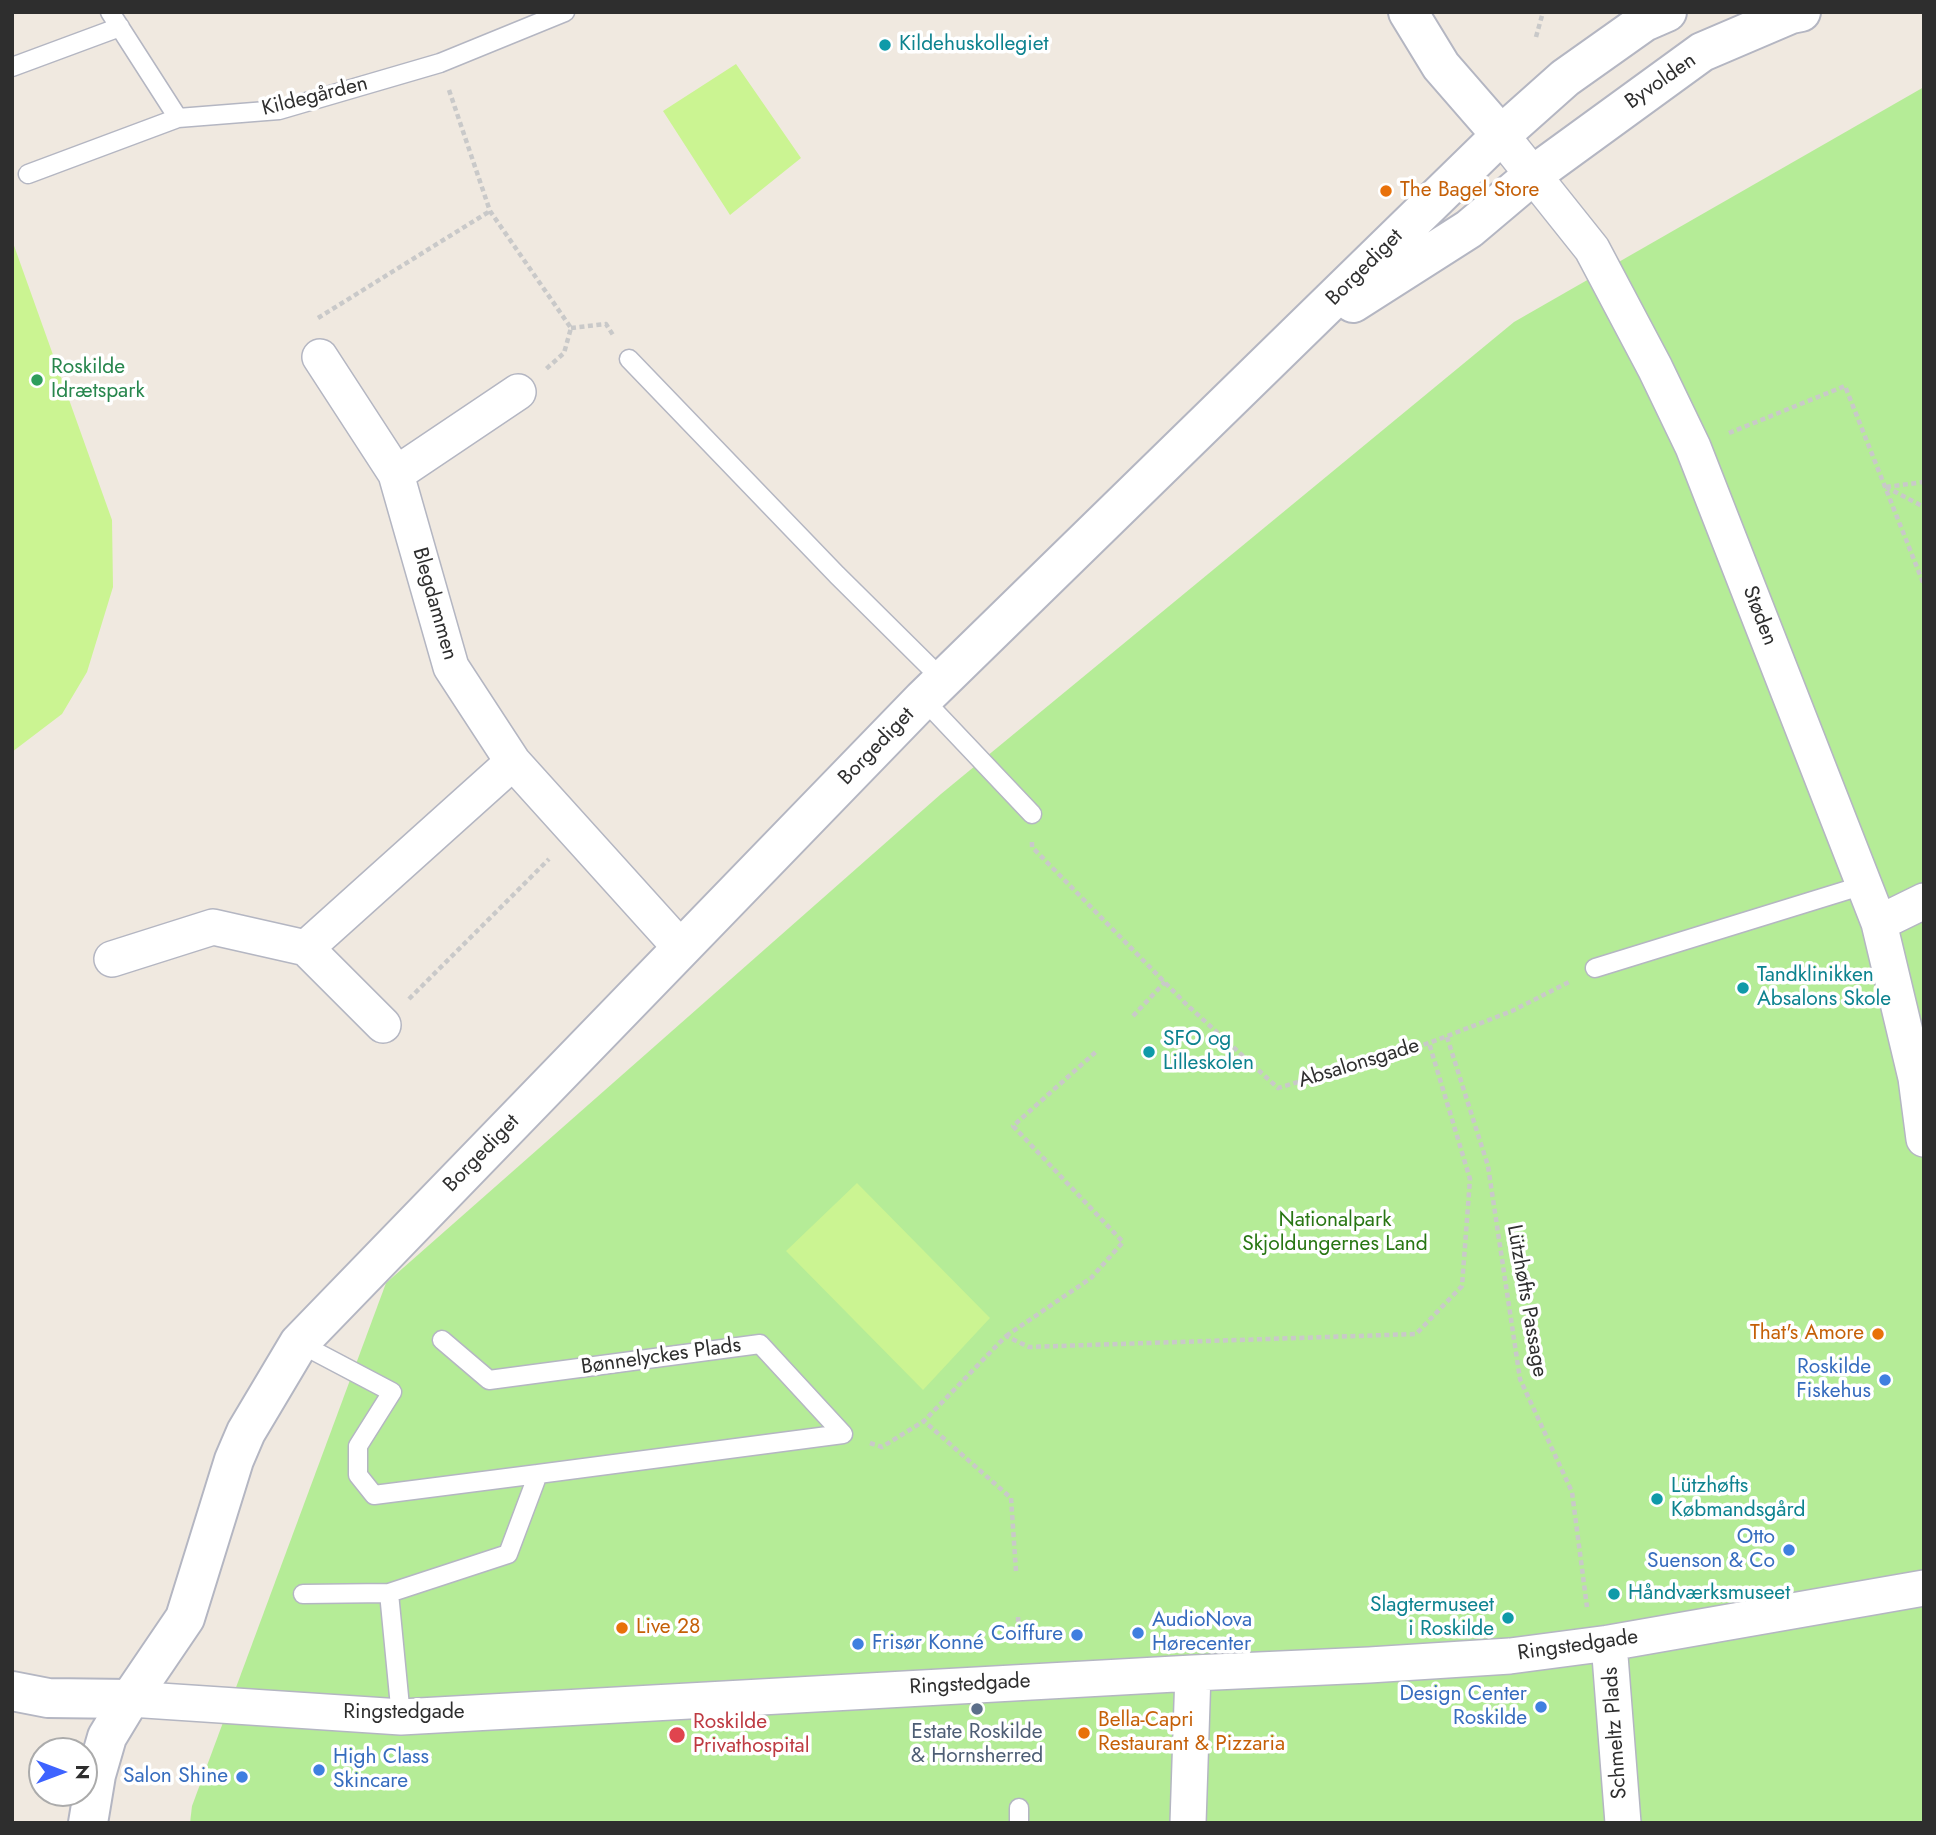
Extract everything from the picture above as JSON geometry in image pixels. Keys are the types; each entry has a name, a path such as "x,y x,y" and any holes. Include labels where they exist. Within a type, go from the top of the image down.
{"main road":[{"path":"1408,12 1441,66 1501,135 1565,78 1644,22 1667,12"},
{"name":"Byvolden","path":"1533,175 1702,52 1801,12"},
{"name":"Borgediget","path":"88,1823 96,1775 107,1737 185,1618 234,1460 246,1432 299,1343 933,690 1501,135"},
{"name":"Borgediget","path":"1289,343 1469,229 1533,175"},
{"name":"Ringstedgade","path":"12,1691 48,1698 130,1699"}],"street":[{"name":"Støden","path":"1501,135 1592,249 1693,447 1879,923 1916,1078 1924,1139"},
{"name":"Blegdammen","path":"320,357 396,474 451,667 513,762 681,948"},
{"path":"396,474 518,392"},
{"path":"306,948 513,762"},
{"path":"1879,923 1924,901"},
{"path":"112,959 213,927 306,948 383,1025"},
{"name":"Ringstedgade","path":"130,1699 401,1717 1369,1665 1510,1656 1609,1643 1924,1588"},
{"name":"Schmeltz Plads","path":"1609,1643 1623,1823"},
{"path":"1188,1823 1193,1673"}],"lane":[{"name":"Kildegården","path":"28,174 178,118 279,110 440,63 565,12"},
{"path":"12,67 115,20 178,118"},
{"path":"629,359 837,575 1031,814"},
{"path":"1595,968 1864,885"},
{"name":"Bønnelyckes Plads","path":"442,1340 489,1380 760,1344 843,1434"},
{"path":"299,1343 392,1392 358,1446 358,1475 374,1495 843,1434"},
{"path":"303,1594 389,1593 508,1553 538,1474"},
{"path":"389,1593 401,1717"}],"path":[{"path":"1536,37 1543,12"},
{"path":"440,63 490,211 571,328"},
{"path":"320,357 309,324 490,211"},
{"path":"571,328 606,324 629,359"},
{"path":"518,392 564,353 571,328"},
{"path":"1693,447 1845,386 1924,585"},
{"path":"1885,487 1924,482"},
{"path":"1885,487 1924,507"},
{"name":"Absalonsgade","path":"1031,814 1032,847 1165,982 1278,1088 1429,1044 1512,1011 1595,968"},
{"path":"383,1025 576,832"},
{"path":"1133,1016 1165,982"},
{"name":"Lützhøfts Passage","path":"1447,1037 1488,1166 1520,1379 1572,1492 1587,1609 1609,1643"},
{"path":"1006,1336 1029,1347 1416,1334 1462,1286 1470,1179 1429,1044"},
{"path":"843,1434 882,1447 924,1422 1006,1336 1091,1278 1123,1241 1013,1126 1097,1050"},
{"path":"924,1422 1011,1498 1016,1571"}],"green space":[{"path":"736,64 801,158 730,215 663,111"},
{"name":"Nationalpark Skjoldungernes Land","path":"1924,87 1924,1823 190,1823 192,1806 386,1283 941,794 1514,322"},
{"name":"Roskilde Idrætspark","path":"12,240 112,520 113,587 87,672 62,714 12,752"},
{"path":"857,1183 990,1318 923,1390 786,1251"}],"place":[{"name":"Kildehuskollegiet","path":"885,45"},
{"name":"The Bagel Store","path":"1386,191"},
{"name":"Roskilde Idrætspark","path":"37,380"},
{"name":"Tandklinikken Absalons Skole","path":"1743,988"},
{"name":"SFO og Lilleskolen","path":"1149,1052"},
{"name":"That's Amore","path":"1878,1334"},
{"name":"Roskilde Fiskehus","path":"1885,1380"},
{"name":"Lützhøfts Købmandsgård","path":"1657,1499"},
{"name":"Otto Suenson & Co","path":"1789,1550"},
{"name":"Håndværksmuseet","path":"1614,1594"},
{"name":"Slagtermuseet i Roskilde","path":"1508,1618"},
{"name":"Live 28","path":"622,1628"},
{"name":"AudioNova Hørecenter","path":"1138,1633"},
{"name":"Coiffure","path":"1077,1635"},
{"name":"Frisør Konné","path":"858,1644"},
{"name":"Design Center Roskilde","path":"1541,1707"},
{"name":"Estate Roskilde & Hornsherred","path":"977,1709"},
{"name":"Bella-Capri Restaurant & Pizzaria","path":"1084,1733"},
{"name":"Roskilde Privathospital","path":"677,1735"},
{"name":"High Class Skincare","path":"319,1770"},
{"name":"Salon Shine","path":"242,1777"}]}
